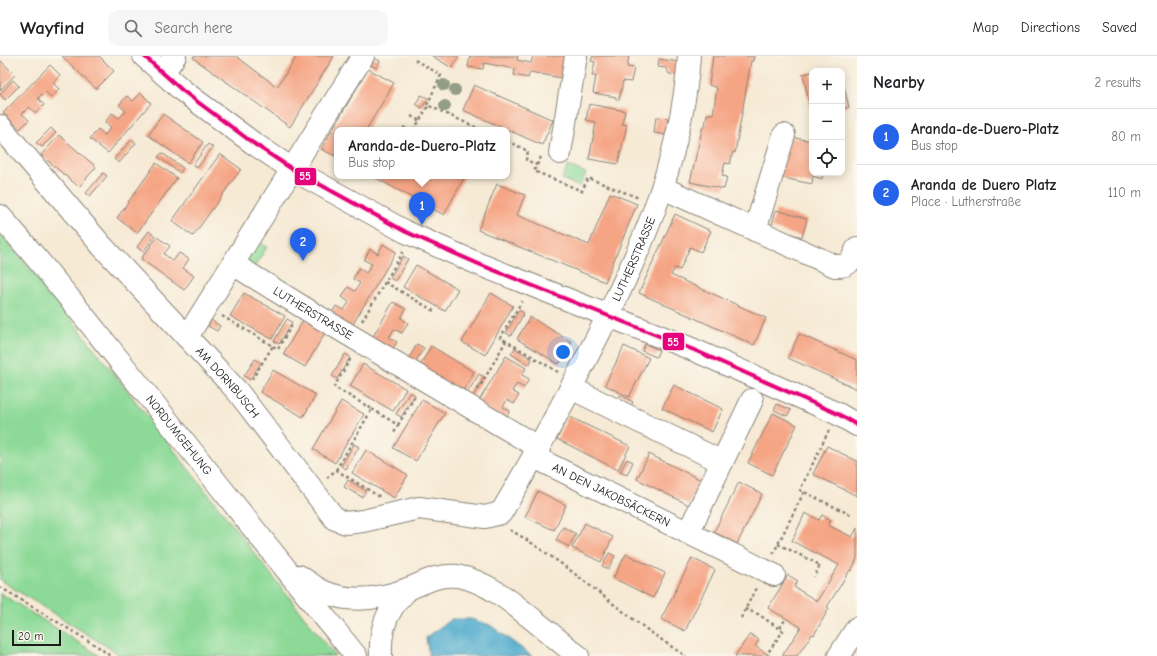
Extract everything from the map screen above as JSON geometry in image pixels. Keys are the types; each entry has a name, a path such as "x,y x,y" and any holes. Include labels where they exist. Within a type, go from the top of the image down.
{"street":[{"path":"144,56 169,65 183,91 253,143 292,169 413,235 481,265 694,350 838,414 857,425"},
{"path":"187,337 363,56"},
{"path":"560,153 576,56"},
{"name":"LUTHERSTRASSE","path":"493,515 537,452 609,316 648,229 660,196 676,139 688,75 689,56"},
{"name":"AM DORNBUSCH","path":"0,126 102,246 241,396 335,519 346,523 363,521 419,508 493,515"},
{"path":"755,230 784,134"},
{"path":"660,196 755,230 835,266 842,267 848,265 853,259 857,248"},
{"name":"NORDUMGEHUNG","path":"0,216 123,365 356,656"},
{"name":"LUTHERSTRASSE","path":"233,264 468,406 537,452"},
{"path":"573,385 722,462"},
{"path":"688,532 752,400"},
{"name":"AN DEN JAKOBSÄCKERN","path":"537,452 688,532 774,575"},
{"path":"282,564 322,591 354,600 383,597 428,579 442,576 457,576 471,580 484,585 501,596 578,656"},
{"path":"381,656 380,648 386,619 392,607 408,588"},
{"path":"839,656 857,628"}],"path":[{"path":"415,60 441,75 427,105 428,106 416,127"},
{"path":"428,106 475,127"},
{"path":"411,116 420,121"},
{"path":"510,142 528,151 526,160 538,165 534,171 582,191 588,178 660,196"},
{"path":"398,425 334,387 385,282 413,235"},
{"path":"385,282 434,310"},
{"path":"531,285 500,338 573,385"},
{"path":"206,307 278,348 302,307"},
{"path":"468,406 506,341"},
{"path":"241,396 273,346"},
{"path":"393,435 425,380"},
{"path":"312,490 336,470 372,410"},
{"path":"838,414 800,490 850,515"},
{"path":"336,470 403,511"},
{"path":"493,515 686,656"},
{"path":"778,544 820,565 814,577"},
{"path":"0,587 100,648 110,656"},
{"path":"745,608 758,614 784,631 767,654"},
{"path":"780,628 786,618"}],"green space":[{"path":"568,166 586,173 580,187 562,179"},
{"path":"0,233 57,301 335,656 120,656 0,580"},
{"path":"250,236 267,247 249,275 234,265"},
{"path":"0,593 97,654 99,656 0,656"}],"water":[{"path":"451,619 471,619 490,625 532,656 429,656 426,638"}],"building":[{"path":"62,56 99,56 114,71 96,89"},
{"path":"194,56 236,56 277,87 297,56 334,56 290,127 193,58"},
{"path":"371,56 380,61 376,68 366,62"},
{"path":"432,56 459,56 452,68"},
{"path":"470,56 518,56 517,60 531,63 533,56 565,56 561,78 530,72 528,78 514,75 515,69 484,63 483,69 468,67"},
{"path":"593,56 629,56 627,67 634,68 631,82 623,81 619,100 616,99 616,97 593,93 596,76 592,76 595,62 591,61"},
{"path":"713,56 754,56 753,61 751,61 735,153 733,152 730,164 725,163 722,176 727,177 724,189 690,182 707,114 713,114 717,88 709,85"},
{"path":"659,59 680,62 677,75 669,74 666,68 658,67"},
{"path":"0,60 15,75 0,90"},
{"path":"50,65 60,75 53,83 59,89 51,98 45,91 38,98 44,105 36,113 29,107 22,114 29,120 20,129 3,113"},
{"path":"368,69 394,83 368,127 334,127 334,156 321,149"},
{"path":"809,73 809,103 803,74"},
{"path":"13,80 19,86 5,100 0,94"},
{"path":"474,85 553,120 542,145 510,131 510,127 501,127 463,110"},
{"path":"845,91 849,107 845,108"},
{"path":"141,93 151,103 108,153 90,139 98,129 105,135 111,127 105,122 112,113 119,118 126,111 119,105 127,96 133,101"},
{"path":"421,95 428,98 422,108 416,104"},
{"path":"589,104 625,111 622,124 627,125 618,164 589,159 596,122 586,120"},
{"path":"163,114 203,142 188,163 148,135"},
{"path":"656,117 668,118 666,135 654,133"},
{"path":"51,128 56,133 42,147 36,143"},
{"path":"59,135 96,167 79,187 41,155"},
{"path":"790,137 809,140 809,176 813,176 812,184 783,178 784,176 778,175"},
{"path":"132,139 136,143 119,163 114,159"},
{"path":"208,144 213,147 197,168 193,165"},
{"path":"162,153 183,168 180,173 158,157"},
{"path":"220,154 241,169 193,236 172,221"},
{"path":"156,163 177,178 137,233 117,218"},
{"path":"103,173 107,176 90,196 86,193"},
{"path":"813,176 822,176 822,179"},
{"path":"378,179 463,179 444,215"},
{"path":"497,184 525,195 517,215 589,245 610,193 637,204 605,282 478,230"},
{"path":"776,210 807,219 802,237 771,228"},
{"path":"675,214 711,231 701,252 690,247 680,270 675,268 671,275 766,318 754,345 639,293"},
{"path":"149,231 155,236 143,252 137,247"},
{"path":"157,237 170,246 164,254 173,261 179,253 189,259 183,268 194,276 184,290 141,259"},
{"path":"383,244 396,252 350,329 330,316 336,306 344,310 349,302 342,297 348,287 355,291 360,283 353,279 359,268 366,273 372,264 364,260 370,249 378,254"},
{"path":"403,256 408,259 395,281 390,278"},
{"path":"416,265 458,289 445,311 403,287"},
{"path":"244,293 285,316 272,339 230,316"},
{"path":"491,293 513,306 485,355 462,342"},
{"path":"393,302 406,309 401,318 408,323 402,333 394,329 389,338 397,342 391,352 371,340"},
{"path":"519,310 524,313 511,336 506,333"},
{"path":"530,317 572,342 559,364 517,339"},
{"path":"287,319 292,322 279,344 274,341"},
{"path":"304,319 326,331 305,367 283,354"},
{"path":"211,320 220,326 217,331 208,326"},
{"path":"799,334 857,360 857,389 788,358"},
{"path":"417,344 424,348 413,366 407,362"},
{"path":"645,344 659,350 656,357 642,351"},
{"path":"431,346 474,372 461,394 418,369"},
{"path":"624,346 649,358 629,397 605,385"},
{"path":"515,348 532,359 529,365 511,354"},
{"path":"345,354 350,357 337,379 332,376"},
{"path":"506,356 526,368 522,375 529,379 524,388 517,384 512,391 519,395 514,404 507,400 503,407 510,411 504,420 477,404"},
{"path":"255,359 261,363 250,380 244,376"},
{"path":"363,364 406,389 393,411 350,386"},
{"path":"273,370 316,395 303,417 260,392"},
{"path":"479,374 484,377 471,400 465,397"},
{"path":"674,385 723,409 712,432 662,408"},
{"path":"410,392 415,395 401,417 396,414"},
{"path":"620,395 633,402 630,408 617,401"},
{"path":"422,400 445,413 416,461 393,448"},
{"path":"341,401 364,414 335,463 313,449"},
{"path":"777,404 791,410 787,416 774,410"},
{"path":"773,413 797,425 772,475 748,463"},
{"path":"568,416 630,446 618,470 557,439"},
{"path":"354,444 359,447 346,469 341,466"},
{"path":"827,446 857,461 857,496 813,474"},
{"path":"366,450 408,475 394,498 352,473"},
{"path":"649,454 701,480 689,505 637,479"},
{"path":"627,459 633,462 627,475 620,472"},
{"path":"348,480 366,491 362,497 344,487"},
{"path":"739,482 762,494 737,544 714,532"},
{"path":"538,491 566,505 554,530 525,517"},
{"path":"805,513 819,520 822,515 831,520 828,525 852,537 857,528 857,559 851,571 850,570 827,607 829,608 814,635 812,634 797,656 782,656 801,627 768,608 788,575 798,581 794,587 817,601 839,565 792,541"},
{"path":"585,523 613,537 601,562 572,548"},
{"path":"563,527 576,534 569,547 556,540"},
{"path":"609,553 615,556 608,569 602,566"},
{"path":"626,554 665,573 653,598 613,578"},
{"path":"692,558 715,570 685,631 661,619"},
{"path":"750,634 759,640 755,646 770,656 735,656"}],"transit line":[{"name":"55","path":"144,56 183,91 253,143 292,169 406,232 481,265 694,350 838,414 857,425"}],"place":[{"name":"Aranda-de-Duero-Platz","path":"422,225"},
{"name":"Aranda de Duero Platz","path":"303,261"}]}
